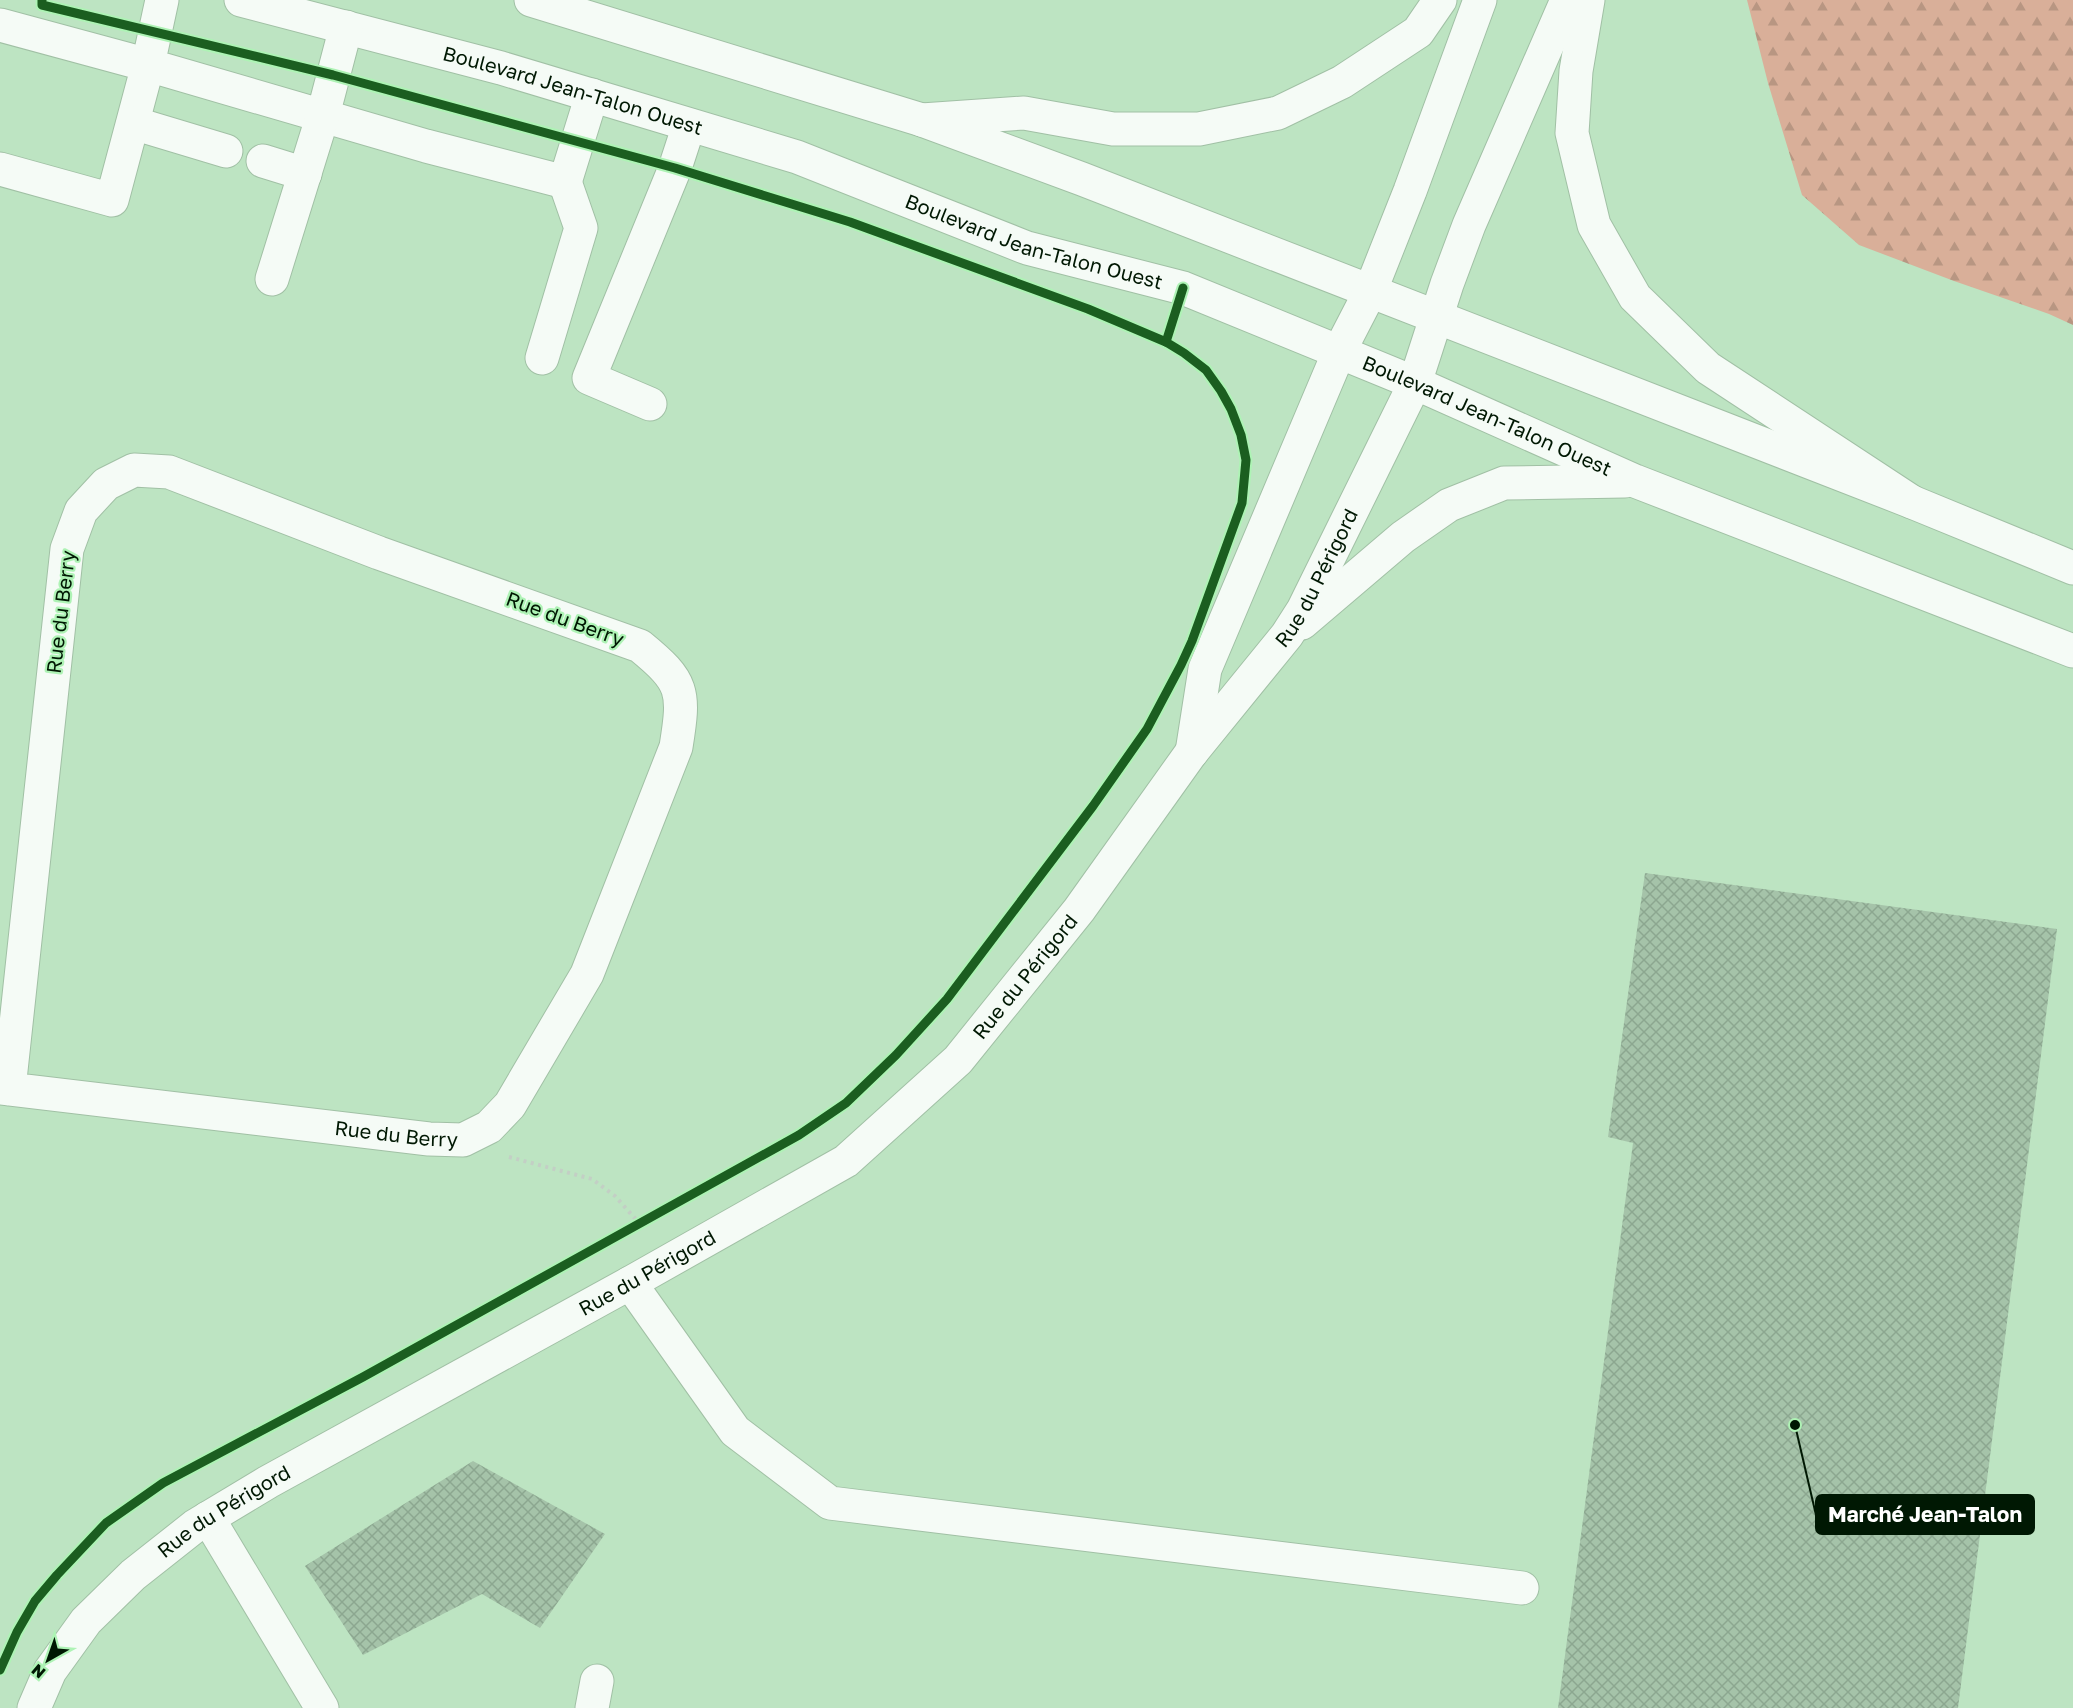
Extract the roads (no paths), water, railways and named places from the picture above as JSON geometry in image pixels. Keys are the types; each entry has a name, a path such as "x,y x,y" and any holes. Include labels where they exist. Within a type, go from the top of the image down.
{"main road":[{"path":"0,169 112,200 148,65 162,0"},
{"name":"Boulevard Jean-Talon Ouest","path":"241,0 501,68 797,157 1027,248 1183,288 1415,384 1635,481 2073,651"},
{"path":"531,0 922,120 1082,179 1912,502 2073,568"},
{"path":"922,120 1024,113 1113,129 1199,129 1278,113 1342,82 1418,32 1440,0"},
{"name":"Rue du Périgord","path":"1191,753 1206,669 1339,352 1370,292 1480,0"},
{"name":"Rue du Périgord","path":"34,1708 50,1671 86,1621 133,1575 208,1518 268,1482 846,1161 958,1060 1079,910 1191,753 1287,635 1303,610 1415,384 1447,284 1469,225 1567,0"},
{"path":"1588,0 1576,71 1572,133 1594,225 1635,297 1708,368 1912,502"},
{"path":"0,25 148,65 426,146 565,182"},
{"path":"272,279 306,174 346,27"},
{"path":"542,358 581,228 565,182 592,95"},
{"path":"133,123 226,151"},
{"path":"650,404 589,378 675,168 689,125"},
{"path":"263,161 306,174"},
{"name":"Rue du Berry","path":"134,470 169,472 379,553 640,646 664,665 679,688 681,714 676,747 587,974 510,1106 489,1128 463,1140 429,1139 5,1088 67,549 81,511 106,484 134,470"},
{"path":"1287,635 1402,537 1449,505 1504,483 1635,481"},
{"path":"630,1283 735,1431 830,1503 1522,1588"},
{"path":"208,1518 322,1708"}],"place":[{"name":"Marché Jean-Talon","path":"1795,1425"}]}
